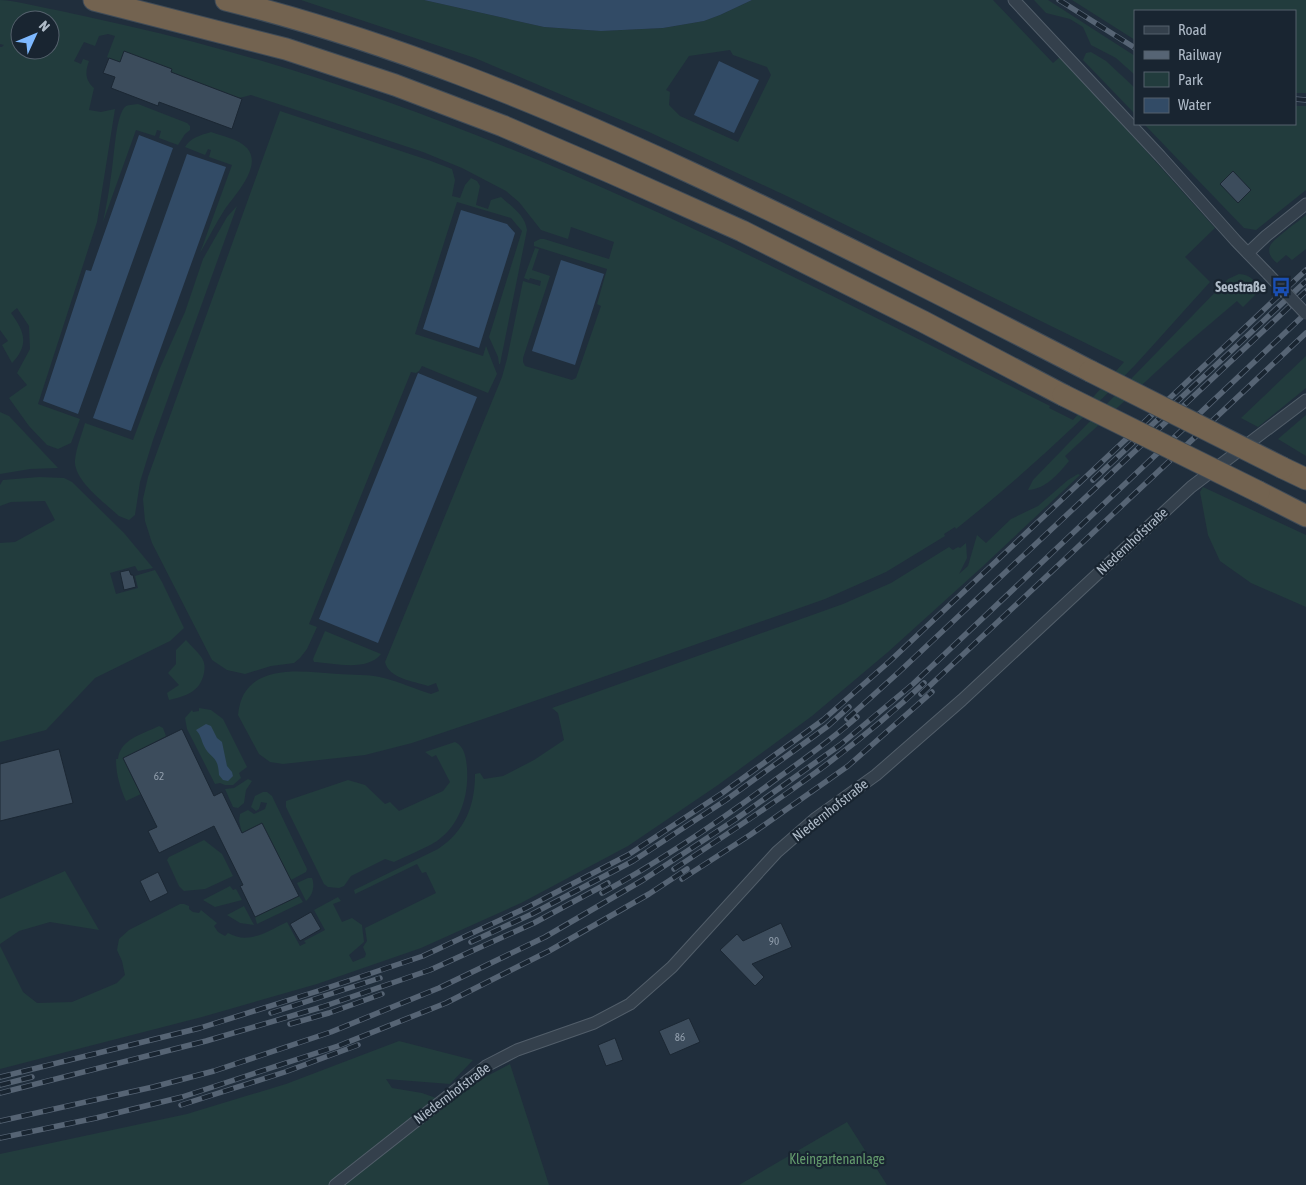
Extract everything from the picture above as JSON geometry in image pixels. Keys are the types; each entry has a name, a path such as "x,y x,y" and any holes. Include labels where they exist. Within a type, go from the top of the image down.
{"highway":[{"path":"94,0 286,49 395,85 503,126 742,232 1306,516"},
{"path":"226,0 287,15 389,48 510,94 626,143 756,203 1306,479"}],"street":[{"path":"1014,0 1306,314"},
{"path":"1248,253 1306,204"},
{"name":"Niedernhofstraße","path":"335,1185 486,1066 517,1050 594,1023 630,1004 672,967 777,852 816,818 876,775 962,700 1191,487 1306,400"}],"green space":[{"path":"0,0 56,10 10,10 10,60 60,60 60,11 194,42 306,75 416,112 525,155 632,201 737,250 946,353 1050,406 1049,408 1073,420 1124,362 791,198 649,132 475,58 301,0 424,0 544,27 601,31 663,28 704,21 752,0 993,0 1053,63 1061,56 1215,228 1185,257 1210,282 1115,386 1026,470 956,529 955,527 944,534 945,536 886,572 825,599 412,743 365,755 283,764 270,762 259,754 238,715 242,698 250,686 262,678 291,672 367,675 390,680 431,694 439,691 436,683 428,686 397,676 387,668 385,662 502,377 523,281 540,286 541,281 524,278 535,248 539,249 532,270 550,276 523,358 525,366 572,380 576,378 601,306 597,304 607,269 534,246 534,242 544,239 609,259 614,242 571,227 568,239 541,230 519,202 506,191 462,168 423,152 251,95 239,98 171,72 109,58 107,57 115,36 108,34 99,36 95,46 84,42 74,61 81,64 83,59 89,61 87,76 94,88 89,110 101,112 115,109 97,222 38,404 80,419 71,443 58,449 47,445 29,426 9,398 27,385 17,373 30,349 29,326 17,308 11,313 22,332 23,344 18,356 12,363 2,345 8,341 0,330 0,47 4,45 0,44","holes":["730,50 733,55 767,67 771,75 738,142 680,116 669,105 670,92 666,90 689,56"]},
{"path":"1034,0 1048,0 1134,55 1134,74 1116,58 1091,45 1083,27 1070,19 1046,13"},
{"path":"1072,0 1306,0 1306,93 1296,93 1296,10 1134,10 1134,39"},
{"path":"1091,52 1106,61 1134,87 1134,113 1083,60 1086,53"},
{"path":"138,104 187,123 190,126 190,130 178,145 159,138 161,131 157,130 155,136 136,130 103,222 121,114 128,105"},
{"path":"1296,106 1306,106 1306,190 1256,230 1244,228 1145,125 1296,125"},
{"path":"280,111 452,169 455,180 452,196 460,198 465,185 471,178 477,181 480,186 476,205 488,209 491,200 501,197 521,216 527,230 499,364 489,337 522,231 511,218 457,202 415,334 483,356 486,346 497,374 488,393 422,366 416,373 411,372 309,624 317,627 307,649 294,663 271,666 245,674 227,670 212,660 152,543 145,521 143,499 148,477"},
{"path":"211,132 244,145 251,155 252,163 246,180 225,209 200,253 232,165 209,157 211,150 208,149 205,155 185,147 193,139"},
{"path":"237,206 153,440 140,482 135,515 129,520 119,516 98,498 79,475 75,460 85,423 133,440 160,368 185,312 203,259 227,217"},
{"path":"1306,215 1306,249 1292,260 1286,255 1277,263 1272,258 1270,246"},
{"path":"1239,274 1252,279 1259,291 1243,307 1237,301 1184,346 1065,456 1069,461 1051,480 1040,487 1028,490 1033,480 1228,279"},
{"path":"1306,356 1306,388 1258,427 1241,418"},
{"path":"0,412 9,416 58,468 30,469 0,474"},
{"path":"1306,415 1306,456 1278,439"},
{"path":"1078,474 1080,475 982,567 888,652 812,716 718,785 628,846 521,903 421,948 317,984 202,1017 0,1069 0,946 23,992 37,1003 72,1002 117,983 125,975 117,950 119,939 129,930 180,904 189,906 189,909 193,912 199,913 201,910 217,923 214,926 218,932 225,936 228,933 243,938 251,937 266,933 287,922 300,946 306,943 304,941 325,930 314,910 338,897 341,901 333,904 342,922 352,918 362,925 364,942 349,955 353,962 365,957 366,954 363,947 367,941 365,928 436,893 426,872 422,873 417,864 355,894 354,890 438,849 447,842 462,826 467,817 473,797 475,774 480,773 484,779 503,776 534,760 564,740 558,713 552,708 843,604 891,583 949,547 953,550 958,547 960,548 966,543 967,558 959,574 968,566 977,535 986,543 1011,519 1038,506 1068,480"},
{"path":"39,477 64,478 72,482 124,533 153,568 138,571 135,566 110,573 116,594 138,588 135,576 155,570 184,628 170,641 95,678 46,730 0,742 0,543 15,542 55,520 45,501 11,502 0,506 0,485 3,480"},
{"path":"1203,487 1306,535 1306,607 1251,583 1220,561 1208,535 1200,492"},
{"path":"325,631 381,654 375,660 359,665 314,662 313,659"},
{"path":"186,640 202,658 204,673 196,689 186,695 169,700 167,693 179,685 168,673 176,664 176,650"},
{"path":"199,708 211,710 223,719 247,767 239,773 241,778 233,785 215,784 187,729 185,718 192,710 193,712 199,711"},
{"path":"159,726 163,728 166,736 123,758 141,794 126,801 119,781 116,759 118,759 123,747 133,738"},
{"path":"455,742 463,750 467,768 467,779 461,809 452,827 432,844 394,862 385,859 351,876 344,886 339,888 328,887 324,884 286,807 286,801 348,780 365,785 385,804 390,802 399,811 443,791 450,782 436,755 432,757 425,752"},
{"path":"248,779 252,781 246,790 244,803 238,808 233,807 225,789 234,788"},
{"path":"267,792 272,796 307,869 306,872 291,880 262,823 242,833 239,821 240,814 248,810 254,814 265,809 267,803 261,802 259,809 256,811 251,807 255,796"},
{"path":"204,840 222,854 233,876 205,889 184,891 179,886 167,860 169,857"},
{"path":"65,871 99,930 50,922 19,931 0,944 0,899"},
{"path":"312,878 313,887 312,893 306,901 297,883"},
{"path":"230,886 233,890 236,889 242,900 215,907 203,900"},
{"path":"299,896 303,902 257,924 255,917"},
{"path":"244,906 254,925 240,923 227,915"},
{"path":"399,1041 473,1060 450,1084 386,1079 392,1088 422,1093 450,1103 474,1083 510,1064 549,1185 0,1185 0,1154 187,1114 286,1084"},
{"name":"Kleingartenanlage","path":"847,1122 887,1185 739,1185"}],"water":[{"path":"424,0 752,0 704,21 663,28 601,31 544,27"},
{"path":"719,61 759,80 734,133 694,115"},
{"path":"139,135 173,148 78,414 43,401 86,270 91,271"},
{"path":"187,154 226,167 131,431 93,418"},
{"path":"461,210 507,224 515,233 479,348 423,329"},
{"path":"561,260 604,274 575,365 532,351"},
{"path":"418,373 477,397 378,643 319,619"},
{"path":"206,724 211,726 217,738 222,742 227,766 233,776 228,781 223,780 219,775 217,763 206,750 196,730"}],"building":[{"path":"124,51 172,69 171,72 242,99 232,129 159,102 158,106 111,88 115,77 103,73 109,58 120,62"},
{"path":"1233,171 1251,190 1238,203 1220,184"},
{"path":"129,570 131,575 133,575 136,587 124,590 120,572"},
{"path":"182,729 214,796 222,792 242,833 262,823 299,896 255,917 240,886 243,885 214,826 159,853 148,831 157,827 123,758"},
{"path":"59,749 73,803 0,821 0,764"},
{"path":"158,872 168,893 150,902 140,881"},
{"path":"311,912 321,929 300,941 290,924"},
{"path":"781,923 792,947 752,964 764,977 755,986 720,950 737,934 743,941"},
{"path":"689,1018 700,1042 670,1055 659,1031"},
{"path":"615,1038 623,1060 606,1066 598,1045"}],"railway":[{"path":"1059,0 1134,47"},
{"path":"1296,99 1306,100"},
{"path":"0,1077 200,1028 423,956 526,908 628,855 721,794 823,720 890,661 1306,270"},
{"path":"1093,480 1306,281"},
{"path":"847,719 1306,291"},
{"path":"0,1121 153,1087 214,1071 331,1032 439,988 545,937 643,880 736,819 840,745 913,684 1306,313"},
{"path":"921,694 1306,333"},
{"path":"674,869 803,782 865,734 924,683"},
{"path":"682,879 750,835 848,766 932,692"},
{"path":"471,942 532,914 633,861 726,800 828,726 849,707"},
{"path":"602,893 669,854 712,825 837,734 857,717"},
{"path":"0,1138 96,1118 182,1097 338,1046 446,1003 549,951 649,894 687,869"},
{"path":"0,1093 206,1041 322,1007 430,970 534,923 608,883"},
{"path":"271,1013 380,978"},
{"path":"290,1024 329,1013 382,994"},
{"path":"181,1105 285,1072 358,1045"},
{"path":"0,1085 32,1077"}],"place":[{"name":"Seestraße","path":"1281,287"}]}
